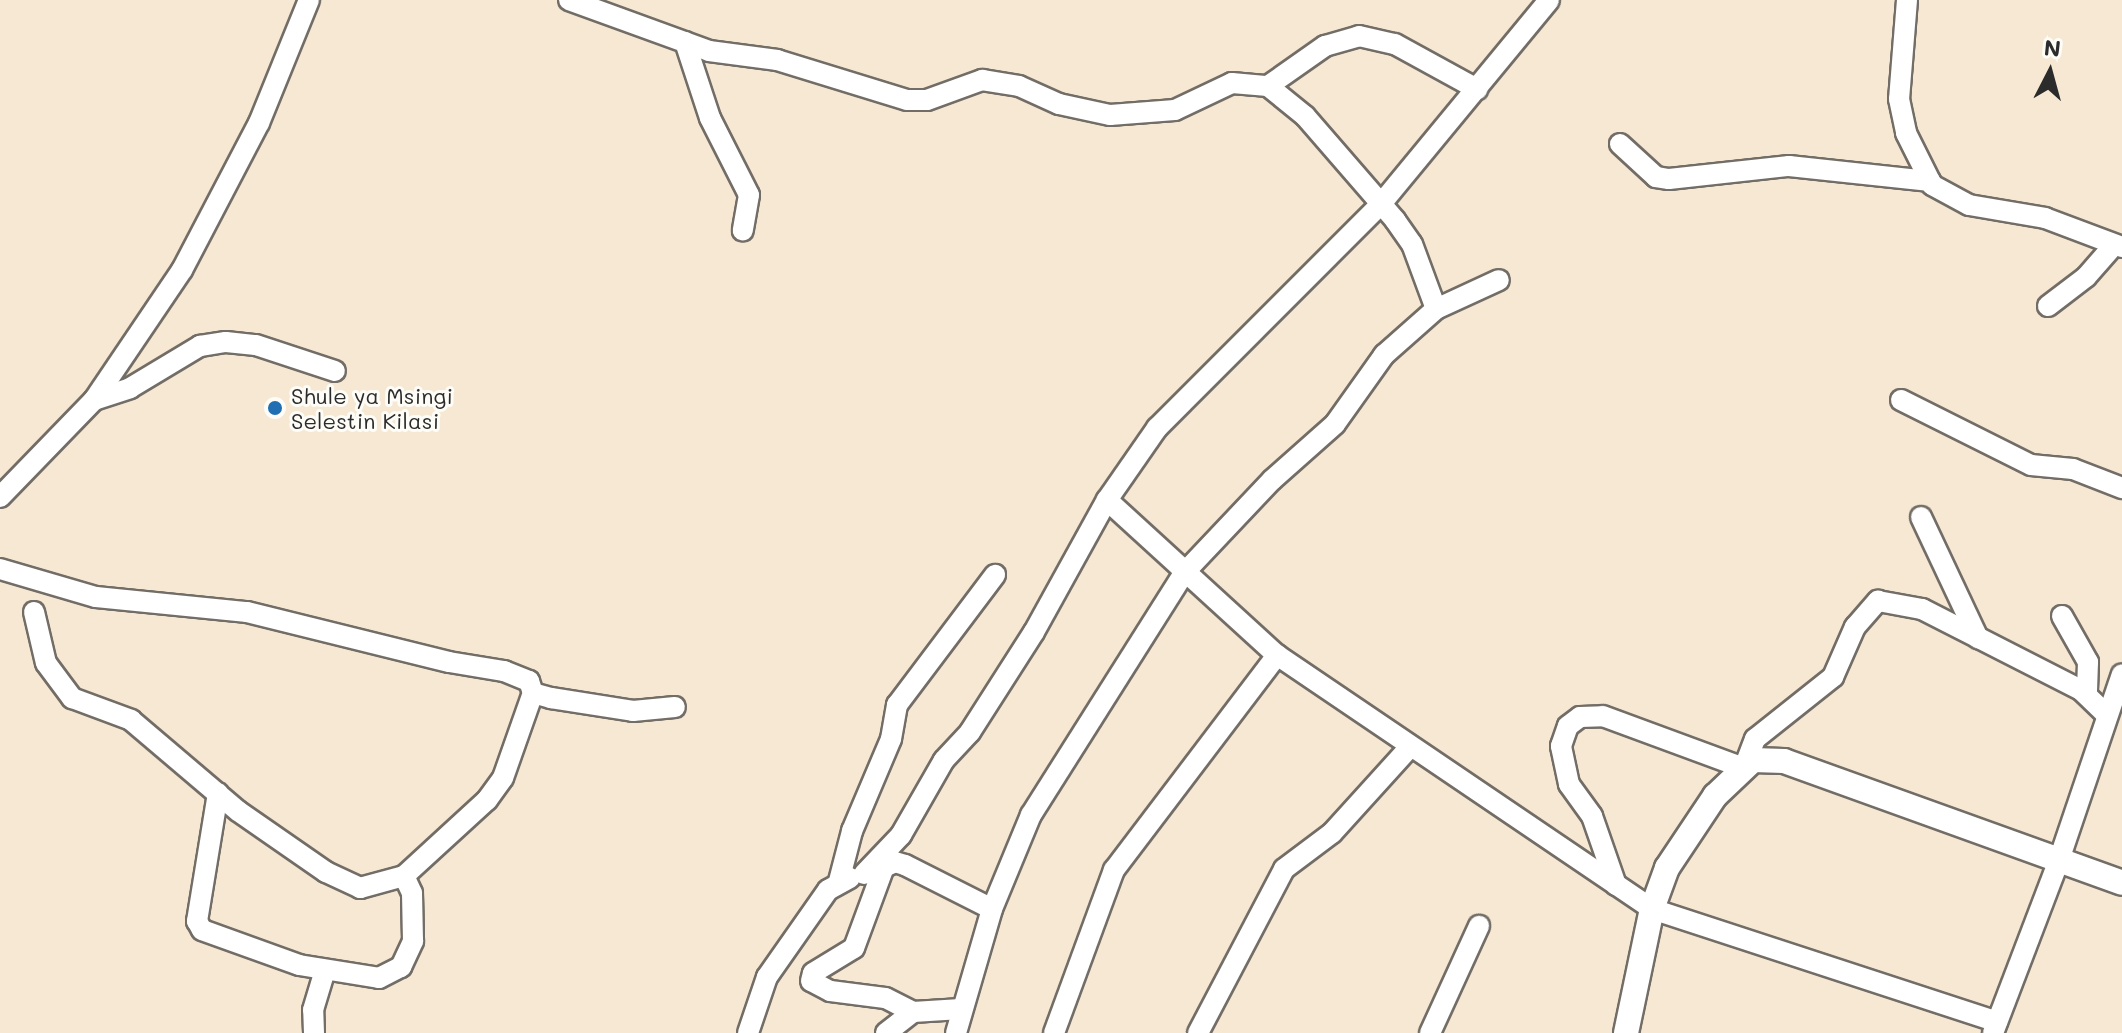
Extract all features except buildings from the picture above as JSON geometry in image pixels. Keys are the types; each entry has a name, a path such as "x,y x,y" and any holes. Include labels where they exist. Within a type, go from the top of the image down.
{"street":[{"path":"0,497 94,400 218,207 309,0"},
{"path":"569,0 709,51 777,60 907,100 927,100 982,80 1019,86 1059,104 1110,115 1175,110 1232,83 1268,86 1296,107 1412,244 1436,309"},
{"path":"1907,0 1899,99 1906,133 1930,181"},
{"path":"864,874 901,835 944,760 970,732 1034,632 1107,500 1157,428 1381,204 1545,2"},
{"path":"1268,86 1325,46 1359,36 1395,44 1477,89"},
{"path":"685,42 710,118 749,195 743,230"},
{"path":"1620,144 1656,177 1669,179 1789,166 1930,181 1969,205 2045,218 2118,246 2086,277 2048,306"},
{"path":"956,1033 992,909 1031,815 1184,573 1272,480 1335,424 1384,355 1436,309 1499,280"},
{"path":"94,400 130,388 200,346 226,342 256,345 335,371"},
{"path":"1901,400 2031,465 2082,471 2122,488"},
{"path":"1107,500 1277,655 1652,909 1995,1028 2059,860 2122,674"},
{"path":"1921,517 1978,638"},
{"path":"0,569 96,597 159,607 247,612 330,630 518,675 529,681 533,693 496,790 404,876 360,888 301,856 218,793 131,720 72,698 46,663 34,612"},
{"path":"839,881 852,831 891,739 897,705 961,626 995,575"},
{"path":"1626,1033 1652,909 1686,834 1743,766 1755,739 1833,677 1855,627 1878,601 1922,609 2087,695 2106,714"},
{"path":"2062,616 2088,662 2087,695"},
{"path":"1054,1033 1114,870 1277,655"},
{"path":"533,693 633,711 675,707"},
{"path":"1616,885 1592,816 1569,784 1561,746 1568,726 1580,717 1603,716 1743,766 1768,758 1784,761 2122,883"},
{"path":"1198,1033 1284,869 1332,833 1410,747"},
{"path":"218,793 197,921 202,930 325,970 379,978 401,967 414,924 412,893 404,876"},
{"path":"748,1033 767,977 819,901 839,881 895,862 992,909"},
{"path":"884,867 854,948 813,973 811,981 830,991 885,998 913,1012 961,1009"},
{"path":"1430,1033 1479,926"},
{"path":"314,1033 313,1010 325,970"},
{"path":"886,1033 913,1012"}],"place":[{"name":"Shule ya Msingi Selestin Kilasi","path":"275,408"}]}
